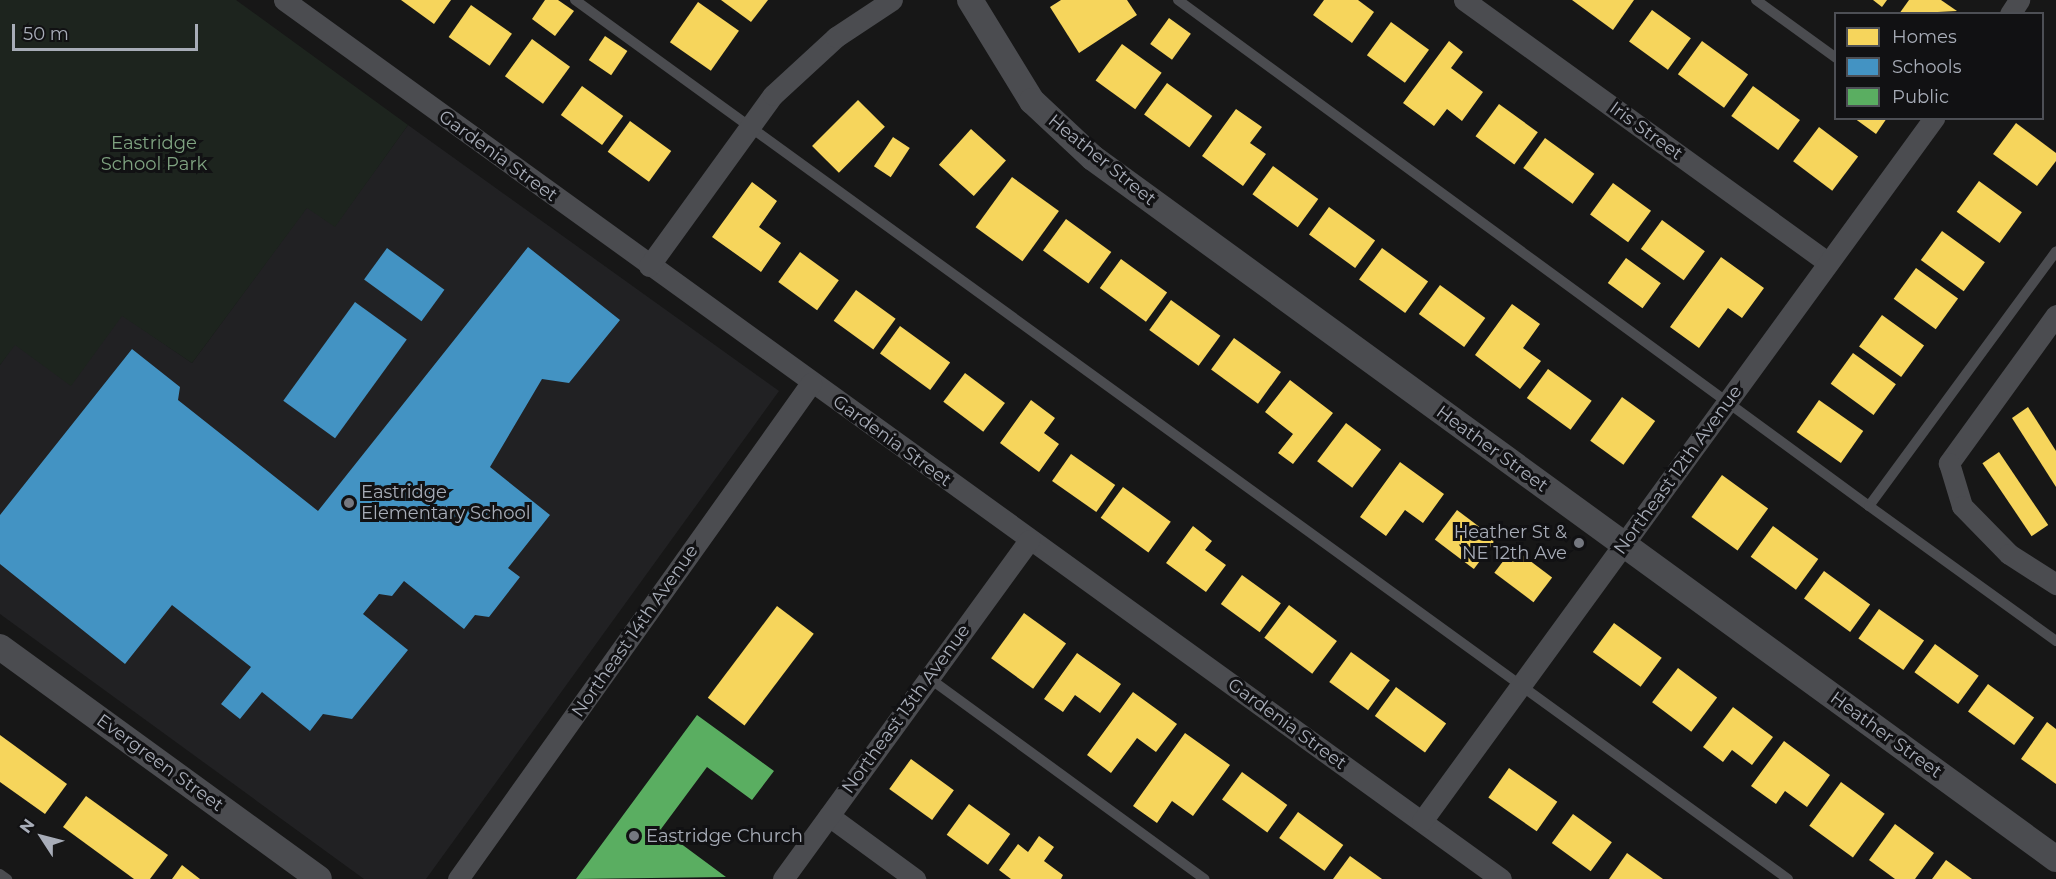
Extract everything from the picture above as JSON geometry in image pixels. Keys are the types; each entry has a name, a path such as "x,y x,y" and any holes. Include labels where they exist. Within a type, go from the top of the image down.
{"street":[{"name":"Gardenia Street","path":"284,0 649,266 1501,879"},
{"path":"649,266 749,127 806,62 892,0"},
{"name":"Heather Street","path":"970,0 1011,71 1061,132 2056,859"},
{"name":"Iris Street","path":"1464,0 1828,263"},
{"name":"Northeast 12th Avenue","path":"1422,821 1828,263 1927,121"},
{"path":"2056,315 1949,463 1962,506 2009,554 2056,584"},
{"name":"Northeast 14th Avenue","path":"458,879 811,383"},
{"name":"Northeast 13th Avenue","path":"783,879 1029,540"},
{"name":"Evergreen Street","path":"0,647 319,879"},
{"path":"829,816 915,879"}],"lane":[{"path":"574,0 1788,879"},
{"path":"1178,0 2056,641"},
{"path":"1756,0 1834,57"},
{"path":"1869,506 2056,251"},
{"path":"929,678 1205,879"},
{"path":"0,874 7,879"}],"shaded area":[{"name":"Eastridge Elementary School","path":"408,125 779,391 426,879 364,879 0,614 0,365 14,345 122,315 192,363 307,207 335,226"}],"green space":[{"name":"Eastridge School Park","path":"0,0 236,0 408,125 335,227 307,208 192,363 122,316 71,386 15,345 0,365"}],"building: Homes":[{"path":"401,0 451,0 434,24"},
{"path":"545,0 558,0 574,11 555,36 532,19"},
{"path":"721,0 768,0 751,22"},
{"path":"1061,0 1127,0 1137,15 1079,53 1050,7"},
{"path":"1324,0 1358,0 1374,12 1352,43 1313,15"},
{"path":"1572,0 1634,0 1613,30"},
{"path":"1873,0 1887,0 1882,7"},
{"path":"1909,0 1941,0 1957,11 1938,12 1900,12"},
{"path":"698,2 739,31 711,71 670,42"},
{"path":"471,5 512,34 490,66 449,37"},
{"path":"1652,10 1691,38 1668,70 1629,42"},
{"path":"1169,18 1191,34 1172,60 1150,44"},
{"path":"1391,22 1429,50 1405,83 1367,55"},
{"path":"605,36 627,51 611,75 589,60"},
{"path":"532,39 570,67 543,104 505,76"},
{"path":"1449,41 1463,52 1451,68 1483,92 1462,121 1447,109 1434,126 1403,103"},
{"path":"1702,41 1748,75 1724,108 1678,74"},
{"path":"1122,44 1162,73 1135,109 1096,80"},
{"path":"1167,83 1212,116 1189,147 1144,115"},
{"path":"582,86 623,116 602,145 561,115"},
{"path":"1753,86 1800,120 1778,150 1731,116"},
{"path":"858,100 885,127 839,173 812,146"},
{"path":"1499,104 1538,132 1514,165 1475,136"},
{"path":"1236,109 1262,127 1250,143 1266,154 1243,186 1202,156"},
{"path":"1857,120 1886,120 1876,134"},
{"path":"630,121 671,151 649,182 608,152"},
{"path":"2016,123 2056,153 2056,161 2037,186 1993,154"},
{"path":"1819,127 1858,156 1832,191 1793,161"},
{"path":"971,129 1006,160 974,196 939,165"},
{"path":"893,137 910,148 891,177 874,166"},
{"path":"1545,138 1594,174 1573,204 1523,168"},
{"path":"1273,166 1318,199 1298,227 1252,194"},
{"path":"1012,177 1059,211 1022,261 976,227"},
{"path":"1979,181 2022,212 2000,243 1957,212"},
{"path":"752,182 777,201 759,227 781,243 761,272 712,237"},
{"path":"1613,183 1651,211 1628,242 1590,215"},
{"path":"1329,207 1375,241 1355,268 1309,235"},
{"path":"1066,219 1111,252 1088,283 1043,251"},
{"path":"1662,220 1705,251 1684,280 1641,249"},
{"path":"1942,231 1985,262 1964,291 1921,260"},
{"path":"1382,248 1428,282 1405,313 1359,280"},
{"path":"800,252 839,280 817,310 778,282"},
{"path":"1721,257 1764,288 1742,318 1728,308 1699,348 1670,327"},
{"path":"1626,258 1661,283 1643,308 1608,283"},
{"path":"1121,259 1167,293 1146,322 1100,288"},
{"path":"1916,268 1958,299 1936,329 1894,299"},
{"path":"1440,285 1485,318 1464,347 1419,314"},
{"path":"856,290 896,319 873,350 834,321"},
{"path":"1171,300 1220,336 1199,366 1149,330"},
{"path":"1512,304 1540,324 1523,348 1541,361 1520,389 1475,355"},
{"path":"1882,315 1924,346 1901,377 1859,347"},
{"path":"900,326 950,362 930,390 880,354"},
{"path":"1234,338 1281,372 1258,404 1211,370"},
{"path":"1853,353 1896,384 1874,415 1831,384"},
{"path":"1548,369 1592,401 1571,430 1527,398"},
{"path":"965,373 1005,403 983,432 943,402"},
{"path":"1290,380 1333,413 1293,464 1278,453 1293,434 1265,412"},
{"path":"1622,397 1655,421 1623,465 1590,441"},
{"path":"1031,400 1055,418 1044,433 1059,444 1039,472 1000,443"},
{"path":"1819,400 1863,431 1841,463 1797,432"},
{"path":"2028,407 2056,451 2056,487 2012,418"},
{"path":"1346,423 1381,449 1352,488 1317,461"},
{"path":"1999,452 2048,525 2032,536 1982,463"},
{"path":"1071,454 1115,485 1096,512 1052,481"},
{"path":"1400,462 1444,494 1423,523 1405,510 1386,536 1360,517"},
{"path":"1722,475 1768,509 1738,551 1691,517"},
{"path":"1123,487 1171,522 1148,552 1101,518"},
{"path":"1457,510 1496,539 1474,569 1435,540"},
{"path":"1193,526 1212,541 1205,550 1226,565 1206,592 1166,563"},
{"path":"1773,526 1818,559 1796,590 1751,557"},
{"path":"1513,548 1552,577 1533,602 1494,573"},
{"path":"1824,571 1870,605 1850,632 1804,599"},
{"path":"1242,575 1281,603 1260,632 1221,604"},
{"path":"1289,605 1337,641 1312,674 1264,638"},
{"path":"777,606 814,634 745,726 708,698"},
{"path":"1879,609 1924,641 1903,670 1858,638"},
{"path":"1024,613 1066,644 1033,689 991,658"},
{"path":"1614,623 1662,658 1641,687 1593,652"},
{"path":"1935,644 1979,676 1958,704 1914,672"},
{"path":"1351,652 1390,680 1368,710 1329,682"},
{"path":"1077,653 1121,684 1100,713 1075,695 1063,712 1044,699"},
{"path":"1678,668 1717,697 1691,732 1652,702"},
{"path":"1988,684 2034,718 2014,745 1968,712"},
{"path":"1396,687 1446,723 1425,753 1375,716"},
{"path":"1133,692 1177,724 1156,752 1137,738 1111,773 1087,755"},
{"path":"1733,707 1773,737 1752,765 1732,750 1723,762 1703,747"},
{"path":"2047,722 2056,729 2056,784 2021,759"},
{"path":"1185,733 1230,765 1193,816 1172,801 1157,823 1133,806"},
{"path":"0,735 67,784 45,814 0,782"},
{"path":"1784,741 1830,775 1807,807 1785,791 1776,804 1751,786"},
{"path":"911,759 954,790 932,820 889,789"},
{"path":"1509,768 1557,802 1537,831 1488,797"},
{"path":"1242,772 1287,805 1267,832 1222,800"},
{"path":"1841,782 1885,814 1853,857 1809,826"},
{"path":"86,796 168,855 150,879 134,879 63,827"},
{"path":"969,804 1010,834 988,865 947,835"},
{"path":"1298,812 1343,845 1324,871 1279,838"},
{"path":"1573,814 1612,842 1591,871 1552,843"},
{"path":"1895,824 1934,853 1915,879 1895,879 1869,860"},
{"path":"1039,836 1054,847 1044,861 1063,875 1061,879 1011,879 999,870 1018,844 1028,852"},
{"path":"1627,853 1663,879 1609,879"},
{"path":"1350,856 1382,879 1333,879"},
{"path":"1946,860 1972,879 1932,879"},
{"path":"182,865 200,879 172,879"}],"building: Schools":[{"path":"528,247 620,320 569,383 542,379 490,467 550,515 508,568 520,577 489,617 475,615 464,629 404,581 392,596 379,594 363,614 408,650 352,719 323,714 310,731 262,692 240,719 221,704 251,667 172,605 125,664 0,564 0,515 132,349 180,387 178,400 318,511"},
{"path":"387,248 444,290 422,321 364,280"},
{"path":"355,302 407,340 335,438 283,401"}],"building: Public":[{"path":"697,715 774,771 752,800 707,767 661,829 726,877 576,879"}],"place":[{"name":"Eastridge Elementary School","path":"349,503"},
{"name":"Heather St & NE 12th Ave","path":"1579,543"},
{"name":"Eastridge Church","path":"634,836"}]}
